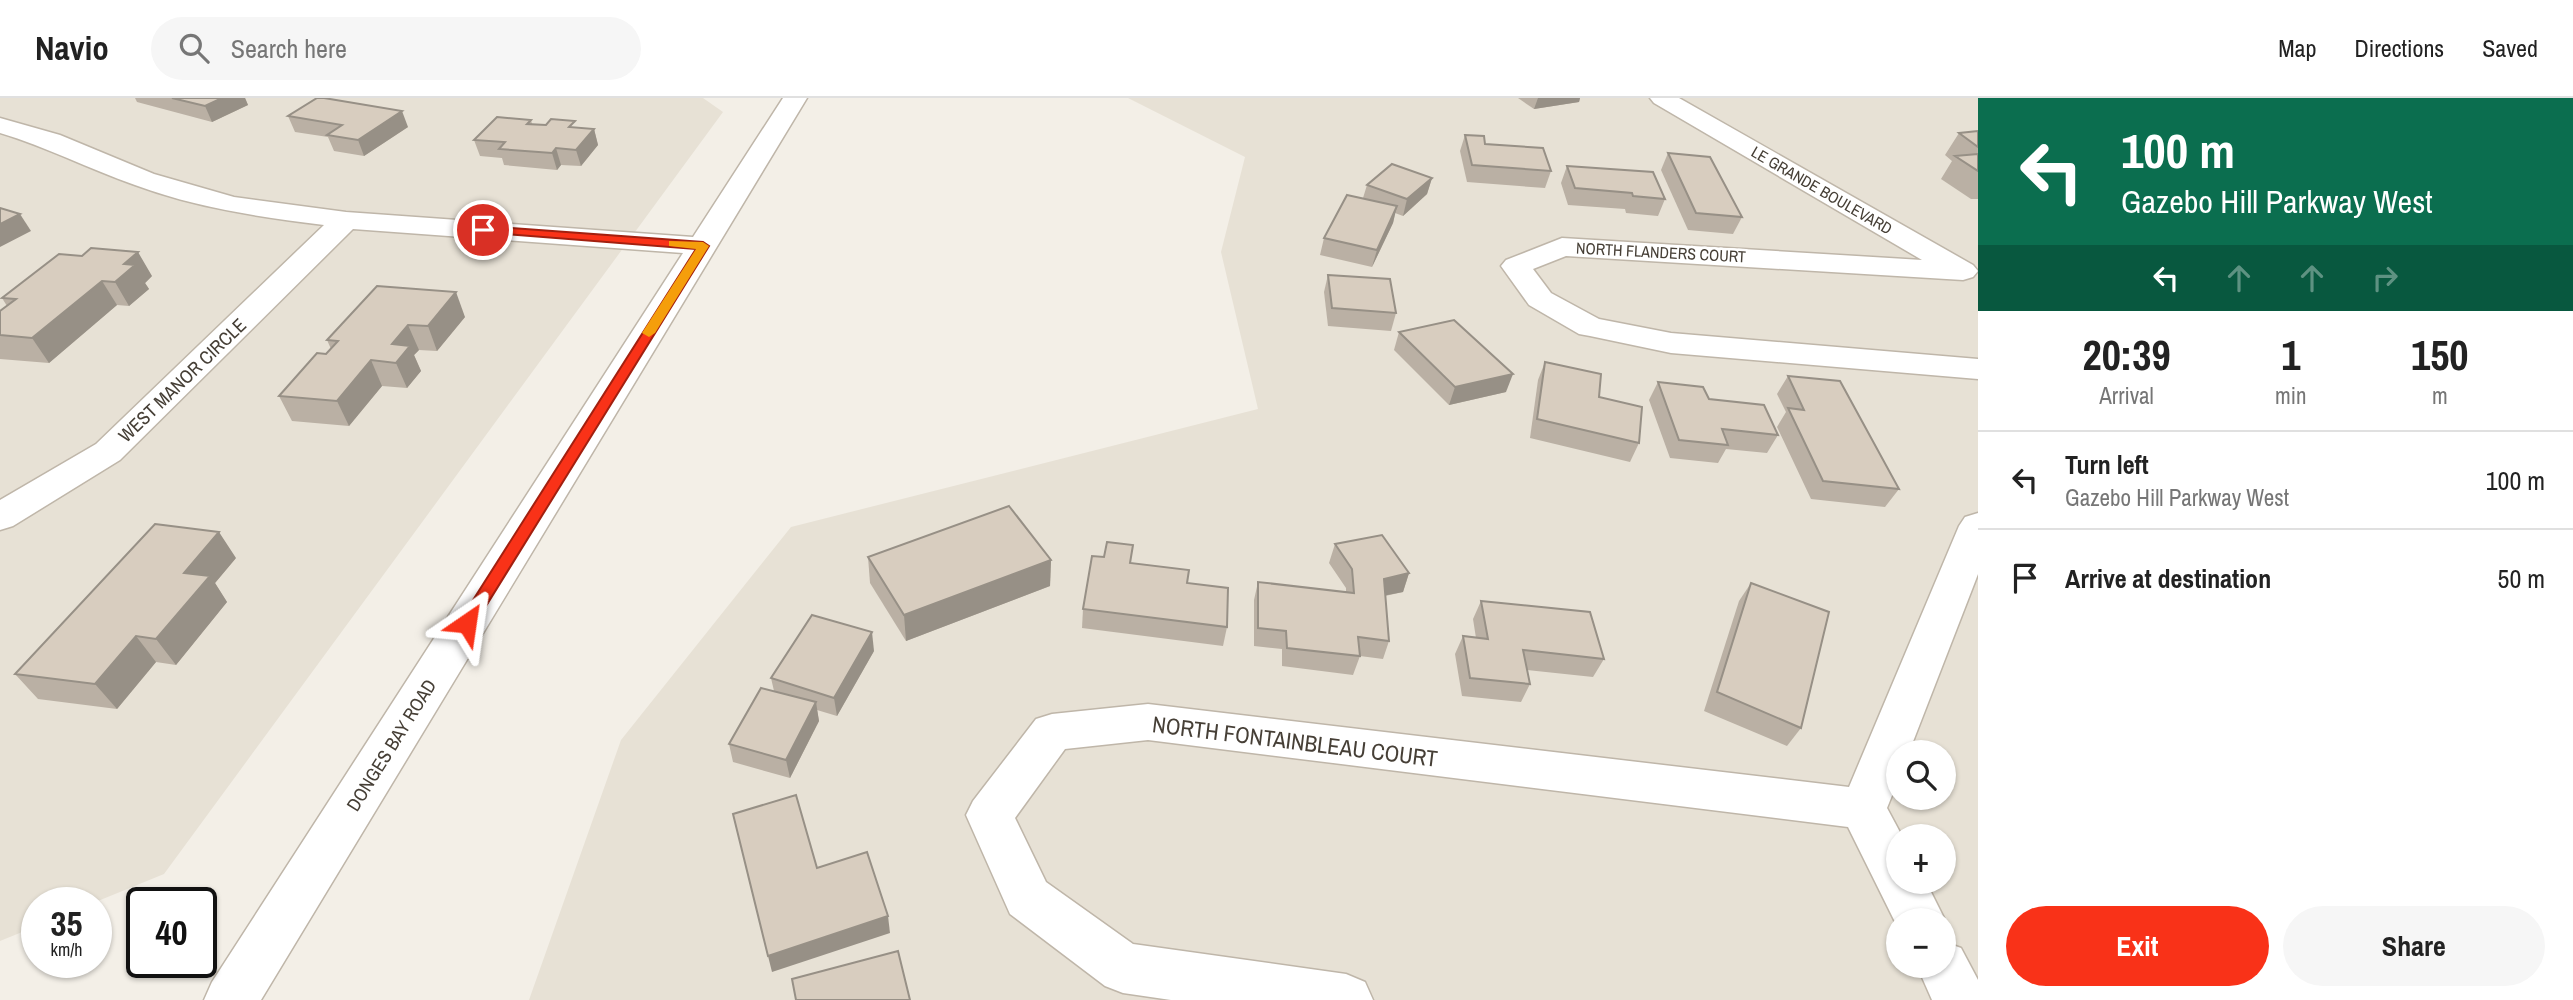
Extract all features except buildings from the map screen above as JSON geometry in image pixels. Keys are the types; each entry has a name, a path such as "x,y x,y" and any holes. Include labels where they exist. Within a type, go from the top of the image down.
{"street":[{"name":"DONGES BAY ROAD","path":"231,1000 795,98"},
{"name":"LE GRANDE BOULEVARD","path":"1662,98 1971,278"},
{"path":"0,125 51,141 145,180 232,205 346,220 703,246"},
{"name":"WEST MANOR CIRCLE","path":"0,517 108,452 346,220"},
{"name":"NORTH FLANDERS COURT","path":"1971,278 1562,247 1516,265 1540,299 1590,327 1671,343 1978,369"},
{"path":"1886,855 1863,809 1978,526"},
{"name":"NORTH FONTAINBLEAU COURT","path":"1346,1000 1123,968 1028,898 990,815 1052,732 1148,722 1863,809"},
{"path":"1949,978 1960,1000"}],"shaded area":[{"path":"0,98 703,98 723,112 164,874 126,887 126,890 112,895 112,887 21,887 21,932 0,941"},
{"path":"1128,98 1978,98 1978,1000 529,1000 621,740 791,527 1258,409 1221,252 1245,157"}],"slow traffic":[{"path":"649,333 703,246 673,244"}],"route":[{"path":"467,623 703,246 483,230"}]}
